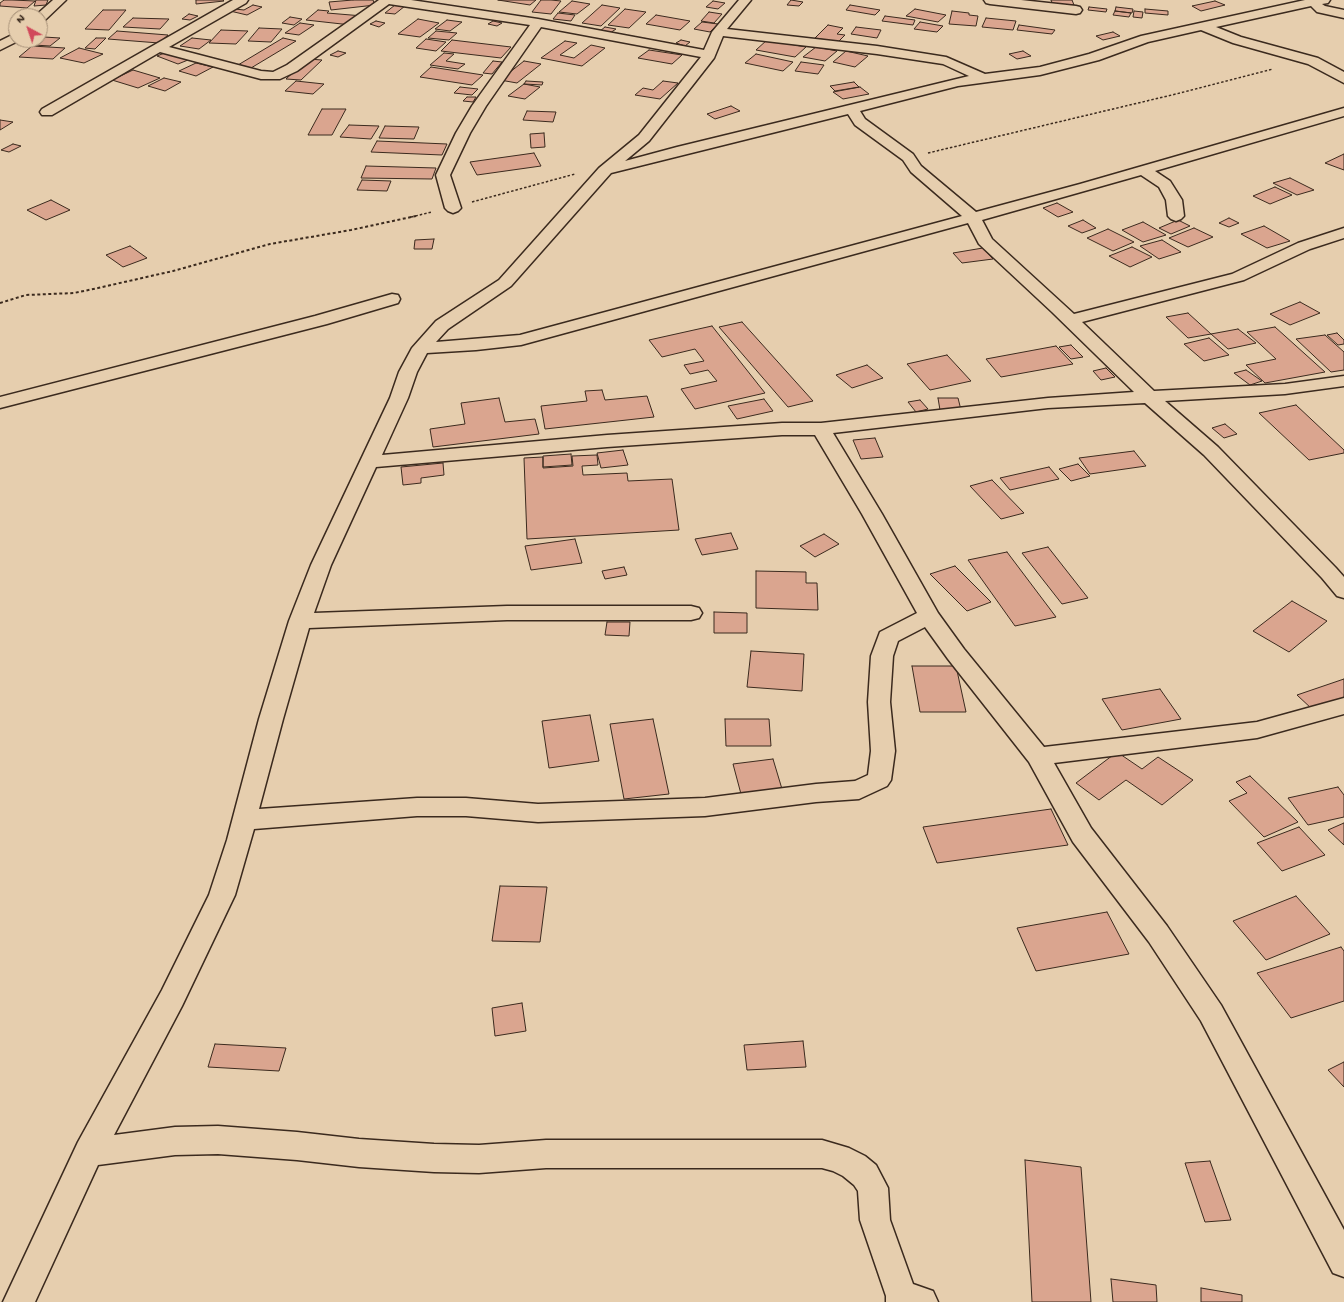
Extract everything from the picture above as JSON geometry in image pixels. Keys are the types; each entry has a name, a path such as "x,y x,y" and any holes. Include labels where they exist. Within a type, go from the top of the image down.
{"street":[{"path":"48,11 60,0"},
{"path":"46,112 242,0"},
{"path":"158,48 261,75 275,76 292,68 387,0 538,23 709,55"},
{"path":"19,1302 89,1152 172,998 222,895 239,840 271,718 300,621 321,565 399,398 408,372 421,348 442,325 505,283 604,171 644,138 709,55 718,32 745,0"},
{"path":"990,0 1076,10"},
{"path":"604,171 677,151 958,82 1060,67 1145,39 1316,1 1321,9 1344,14"},
{"path":"453,208 444,182 444,175 463,133 479,106 538,23"},
{"path":"1201,26 1237,40 1313,60 1337,73 1344,79"},
{"path":"718,32 877,50 946,61 983,78"},
{"path":"852,109 860,122 908,158 916,169 973,217 985,240 1148,396 1211,451 1337,572 1344,591"},
{"path":"421,348 476,345 521,340 973,217 1344,112"},
{"path":"644,138 677,151"},
{"path":"1142,170 1165,184 1174,200 1176,216"},
{"path":"1070,320 1238,277 1304,246 1344,233"},
{"path":"0,403 321,320 392,299"},
{"path":"369,462 607,441 782,429 821,429 1048,403 1285,389 1344,381"},
{"path":"821,429 872,514 929,616 956,654 1038,756 1082,835 1158,934 1211,1013 1344,1262"},
{"path":"300,621 506,614 691,613"},
{"path":"244,820 417,807 466,807 538,813 706,807 859,790 879,780 883,751 879,702 882,656 888,637 929,616"},
{"path":"1038,756 1257,730 1344,706"},
{"path":"89,1152 175,1141 218,1140 297,1146 359,1153 434,1158 479,1158 546,1154 822,1154 838,1158 854,1166 865,1175 873,1188 875,1220 909,1300"}],"path":[{"path":"908,158 1313,60"},
{"path":"0,303 26,295 74,293 98,288 173,271 270,244 352,230 453,208 580,173 604,171"}],"building":[{"path":"4,0 35,1 27,8 0,6 0,3"},
{"path":"36,0 48,0 46,5 34,6"},
{"path":"196,0 223,0 224,1 196,4"},
{"path":"373,0 375,5 331,10 329,2"},
{"path":"498,0 536,0 530,5"},
{"path":"541,0 561,1 551,14 532,12"},
{"path":"791,0 803,2 799,6 787,5"},
{"path":"1051,0 1072,0 1074,5 1053,5"},
{"path":"572,1 590,4 577,14 559,12"},
{"path":"713,1 725,3 718,9 706,7"},
{"path":"1215,1 1225,5 1201,11 1192,6"},
{"path":"253,5 262,7 247,15 230,11 235,9 244,10"},
{"path":"395,5 405,6 395,14 385,13"},
{"path":"602,5 620,8 601,26 582,23"},
{"path":"850,5 880,10 875,15 846,10"},
{"path":"1089,7 1107,9 1106,12 1088,10"},
{"path":"1116,7 1133,9 1132,13 1115,11"},
{"path":"625,9 646,12 629,28 608,25"},
{"path":"915,9 946,15 938,22 906,16"},
{"path":"1145,9 1168,11 1168,15 1145,13"},
{"path":"103,10 126,10 109,30 85,29"},
{"path":"318,10 329,11 327,13 363,16 351,25 306,20"},
{"path":"952,11 969,13 969,15 978,16 976,26 949,24"},
{"path":"1115,11 1131,13 1129,17 1113,15"},
{"path":"1134,11 1143,12 1142,18 1133,17"},
{"path":"709,12 722,14 714,23 701,21"},
{"path":"558,13 575,15 571,21 553,19"},
{"path":"189,14 198,16 190,20 182,19"},
{"path":"656,15 690,21 680,30 646,24"},
{"path":"885,16 915,20 913,25 882,21"},
{"path":"290,17 302,19 294,25 282,23"},
{"path":"133,18 169,19 160,29 123,27"},
{"path":"986,18 1016,21 1013,30 982,27"},
{"path":"418,19 439,23 420,37 398,34"},
{"path":"447,20 462,22 450,31 435,29"},
{"path":"376,21 385,23 379,27 370,24"},
{"path":"493,21 502,23 497,26 488,24"},
{"path":"702,22 718,24 710,32 694,29"},
{"path":"920,22 943,26 937,32 914,29"},
{"path":"300,23 314,25 299,35 285,33"},
{"path":"828,25 843,28 837,34 845,35 838,42 815,38"},
{"path":"1019,25 1055,30 1052,34 1017,30"},
{"path":"605,27 616,29 610,33 600,31"},
{"path":"856,27 881,30 877,38 851,34"},
{"path":"259,28 282,29 271,42 248,41"},
{"path":"221,30 248,31 236,44 209,43"},
{"path":"117,31 168,35 159,43 108,39"},
{"path":"436,31 457,33 449,40 428,38"},
{"path":"1113,32 1120,36 1103,40 1096,36"},
{"path":"48,37 60,38 50,46 48,46"},
{"path":"96,38 106,38 95,49 85,48"},
{"path":"192,38 211,40 199,49 180,46"},
{"path":"283,38 296,41 251,68 238,65"},
{"path":"426,39 446,42 436,51 416,48"},
{"path":"452,40 511,47 501,58 441,51"},
{"path":"681,40 690,42 685,46 676,43"},
{"path":"767,40 806,47 795,57 756,50"},
{"path":"565,41 577,43 560,55 574,58 591,45 605,48 582,66 541,58"},
{"path":"816,47 837,51 825,61 803,57"},
{"path":"30,48 65,48 53,59 19,57"},
{"path":"79,48 103,54 84,63 60,58"},
{"path":"649,50 682,55 672,64 638,58"},
{"path":"338,51 346,53 338,57 330,55"},
{"path":"846,51 868,56 855,67 833,62"},
{"path":"1023,51 1031,56 1017,59 1009,54"},
{"path":"167,52 188,60 178,64 157,56"},
{"path":"444,53 454,54 446,61 465,64 458,69 430,65"},
{"path":"756,54 793,62 783,71 745,63"},
{"path":"308,59 322,60 301,80 286,79"},
{"path":"493,61 502,62 492,74 483,73"},
{"path":"524,61 541,64 517,83 500,80"},
{"path":"801,62 824,65 818,74 795,71"},
{"path":"196,63 213,67 196,76 179,71"},
{"path":"431,67 483,75 472,85 420,77"},
{"path":"133,70 160,78 138,88 112,80"},
{"path":"164,78 181,82 165,91 148,86"},
{"path":"296,81 324,84 313,94 285,91"},
{"path":"526,81 543,82 542,85 524,84"},
{"path":"663,81 678,83 660,99 635,95 643,88 653,90"},
{"path":"854,82 859,87 835,91 830,86"},
{"path":"524,84 540,87 525,99 508,96"},
{"path":"460,87 478,89 472,95 454,93"},
{"path":"860,87 869,94 843,99 833,92"},
{"path":"467,97 476,97 473,102 463,101"},
{"path":"731,106 740,111 715,119 707,114"},
{"path":"322,109 346,109 332,135 308,135"},
{"path":"527,111 556,112 553,122 523,120"},
{"path":"0,120 13,122 0,130"},
{"path":"349,125 379,126 371,139 340,137"},
{"path":"385,126 419,127 414,139 379,138"},
{"path":"544,133 545,147 531,148 530,134"},
{"path":"377,141 447,144 442,155 371,152"},
{"path":"13,144 21,146 9,152 1,150"},
{"path":"534,153 541,166 477,175 470,162"},
{"path":"1344,154 1344,170 1325,163"},
{"path":"366,166 436,168 432,179 361,178"},
{"path":"1290,178 1314,190 1297,195 1273,183"},
{"path":"362,180 391,181 387,191 357,190"},
{"path":"1275,187 1292,195 1270,204 1253,196"},
{"path":"51,200 70,210 46,220 27,210"},
{"path":"1057,203 1073,212 1058,217 1043,208"},
{"path":"1229,218 1239,223 1229,227 1219,223"},
{"path":"1083,220 1096,228 1082,233 1068,226"},
{"path":"1178,220 1190,226 1171,234 1159,228"},
{"path":"1143,222 1166,235 1143,242 1122,230"},
{"path":"1264,226 1290,241 1267,248 1241,234"},
{"path":"1194,228 1213,237 1188,247 1169,238"},
{"path":"1108,229 1134,242 1113,251 1087,238"},
{"path":"434,239 432,249 414,249 415,240"},
{"path":"1162,240 1181,252 1159,259 1140,246"},
{"path":"130,246 147,258 123,267 106,255"},
{"path":"1132,247 1152,257 1130,267 1109,256"},
{"path":"983,248 993,259 962,263 953,253"},
{"path":"1300,302 1320,313 1290,325 1270,314"},
{"path":"1188,313 1211,334 1188,338 1166,317"},
{"path":"742,322 813,401 788,407 719,327"},
{"path":"712,326 765,393 695,409 681,389 717,381 708,370 690,374 684,365 704,361 695,349 662,357 649,340"},
{"path":"1275,327 1325,372 1265,383 1246,365 1276,359 1247,332"},
{"path":"1238,329 1256,343 1228,349 1211,334"},
{"path":"1337,333 1344,340 1344,344 1338,345 1327,335"},
{"path":"1325,335 1344,352 1344,370 1331,372 1296,339"},
{"path":"1209,338 1229,355 1204,361 1184,344"},
{"path":"1071,345 1083,357 1071,359 1059,347"},
{"path":"1056,346 1073,364 1001,377 986,359"},
{"path":"947,355 971,381 930,390 907,364"},
{"path":"867,365 883,378 852,388 836,375"},
{"path":"1106,368 1115,377 1101,380 1093,371"},
{"path":"1246,370 1262,381 1250,385 1234,373"},
{"path":"602,390 605,400 647,396 654,417 545,429 541,406 587,401 585,391"},
{"path":"499,398 505,422 535,419 539,434 433,447 430,429 465,424 461,403"},
{"path":"938,398 958,398 961,410 940,410"},
{"path":"764,399 773,411 737,419 728,406"},
{"path":"920,400 928,409 916,412 908,402"},
{"path":"1296,405 1344,450 1344,453 1309,460 1259,413"},
{"path":"1225,424 1237,434 1224,438 1212,428"},
{"path":"875,438 883,457 861,459 853,440"},
{"path":"623,450 628,465 601,468 597,453"},
{"path":"1134,451 1146,466 1090,474 1079,458"},
{"path":"571,454 572,465 543,467 543,456"},
{"path":"597,455 598,465 582,466 583,475 627,473 628,481 672,479 679,530 527,539 524,458 543,457 543,468 573,466 572,456"},
{"path":"443,463 444,475 421,478 421,483 403,485 401,467"},
{"path":"1078,464 1090,476 1071,481 1059,469"},
{"path":"1049,467 1059,479 1010,490 1000,478"},
{"path":"992,480 1024,513 1001,519 970,486"},
{"path":"731,533 738,549 702,555 695,539"},
{"path":"824,534 839,544 815,557 800,546"},
{"path":"575,539 582,563 531,570 525,546"},
{"path":"1048,547 1088,598 1062,604 1022,553"},
{"path":"1007,552 1056,617 1015,626 968,560"},
{"path":"955,566 991,602 967,611 930,574"},
{"path":"624,567 627,575 605,579 602,571"},
{"path":"756,571 806,572 806,583 817,583 818,610 756,608"},
{"path":"1292,601 1327,621 1289,652 1253,631"},
{"path":"714,612 747,613 747,633 714,633"},
{"path":"607,622 630,622 629,636 605,635"},
{"path":"751,651 804,654 802,691 747,687"},
{"path":"912,666 956,666 966,712 920,712"},
{"path":"1344,679 1344,698 1312,709 1297,695"},
{"path":"1160,689 1181,719 1122,730 1102,699"},
{"path":"590,715 599,761 549,768 542,721"},
{"path":"653,719 669,794 624,799 610,724"},
{"path":"725,719 769,719 771,746 726,746"},
{"path":"1117,752 1142,769 1158,757 1193,780 1162,805 1126,780 1099,800 1076,783"},
{"path":"773,759 782,789 741,794 733,764"},
{"path":"1250,776 1298,822 1264,837 1229,801 1247,793 1236,782"},
{"path":"1338,787 1344,795 1344,817 1308,825 1288,798"},
{"path":"1051,809 1068,845 937,863 923,827"},
{"path":"1344,823 1344,845 1328,830"},
{"path":"1299,827 1325,855 1282,871 1257,843"},
{"path":"500,886 547,887 540,942 492,941"},
{"path":"1296,896 1330,934 1266,960 1233,921"},
{"path":"1107,912 1129,954 1036,971 1017,928"},
{"path":"1341,947 1344,951 1344,1001 1291,1018 1257,973"},
{"path":"522,1003 526,1031 495,1036 492,1008"},
{"path":"803,1041 806,1067 747,1070 744,1045"},
{"path":"215,1044 286,1048 279,1071 208,1067"},
{"path":"1344,1062 1344,1087 1328,1070"},
{"path":"1025,1160 1081,1167 1091,1302 1032,1302"},
{"path":"1210,1161 1231,1220 1205,1222 1185,1163"},
{"path":"1111,1279 1156,1285 1157,1302 1113,1302"},
{"path":"1201,1288 1242,1295 1242,1302 1201,1302"}]}
